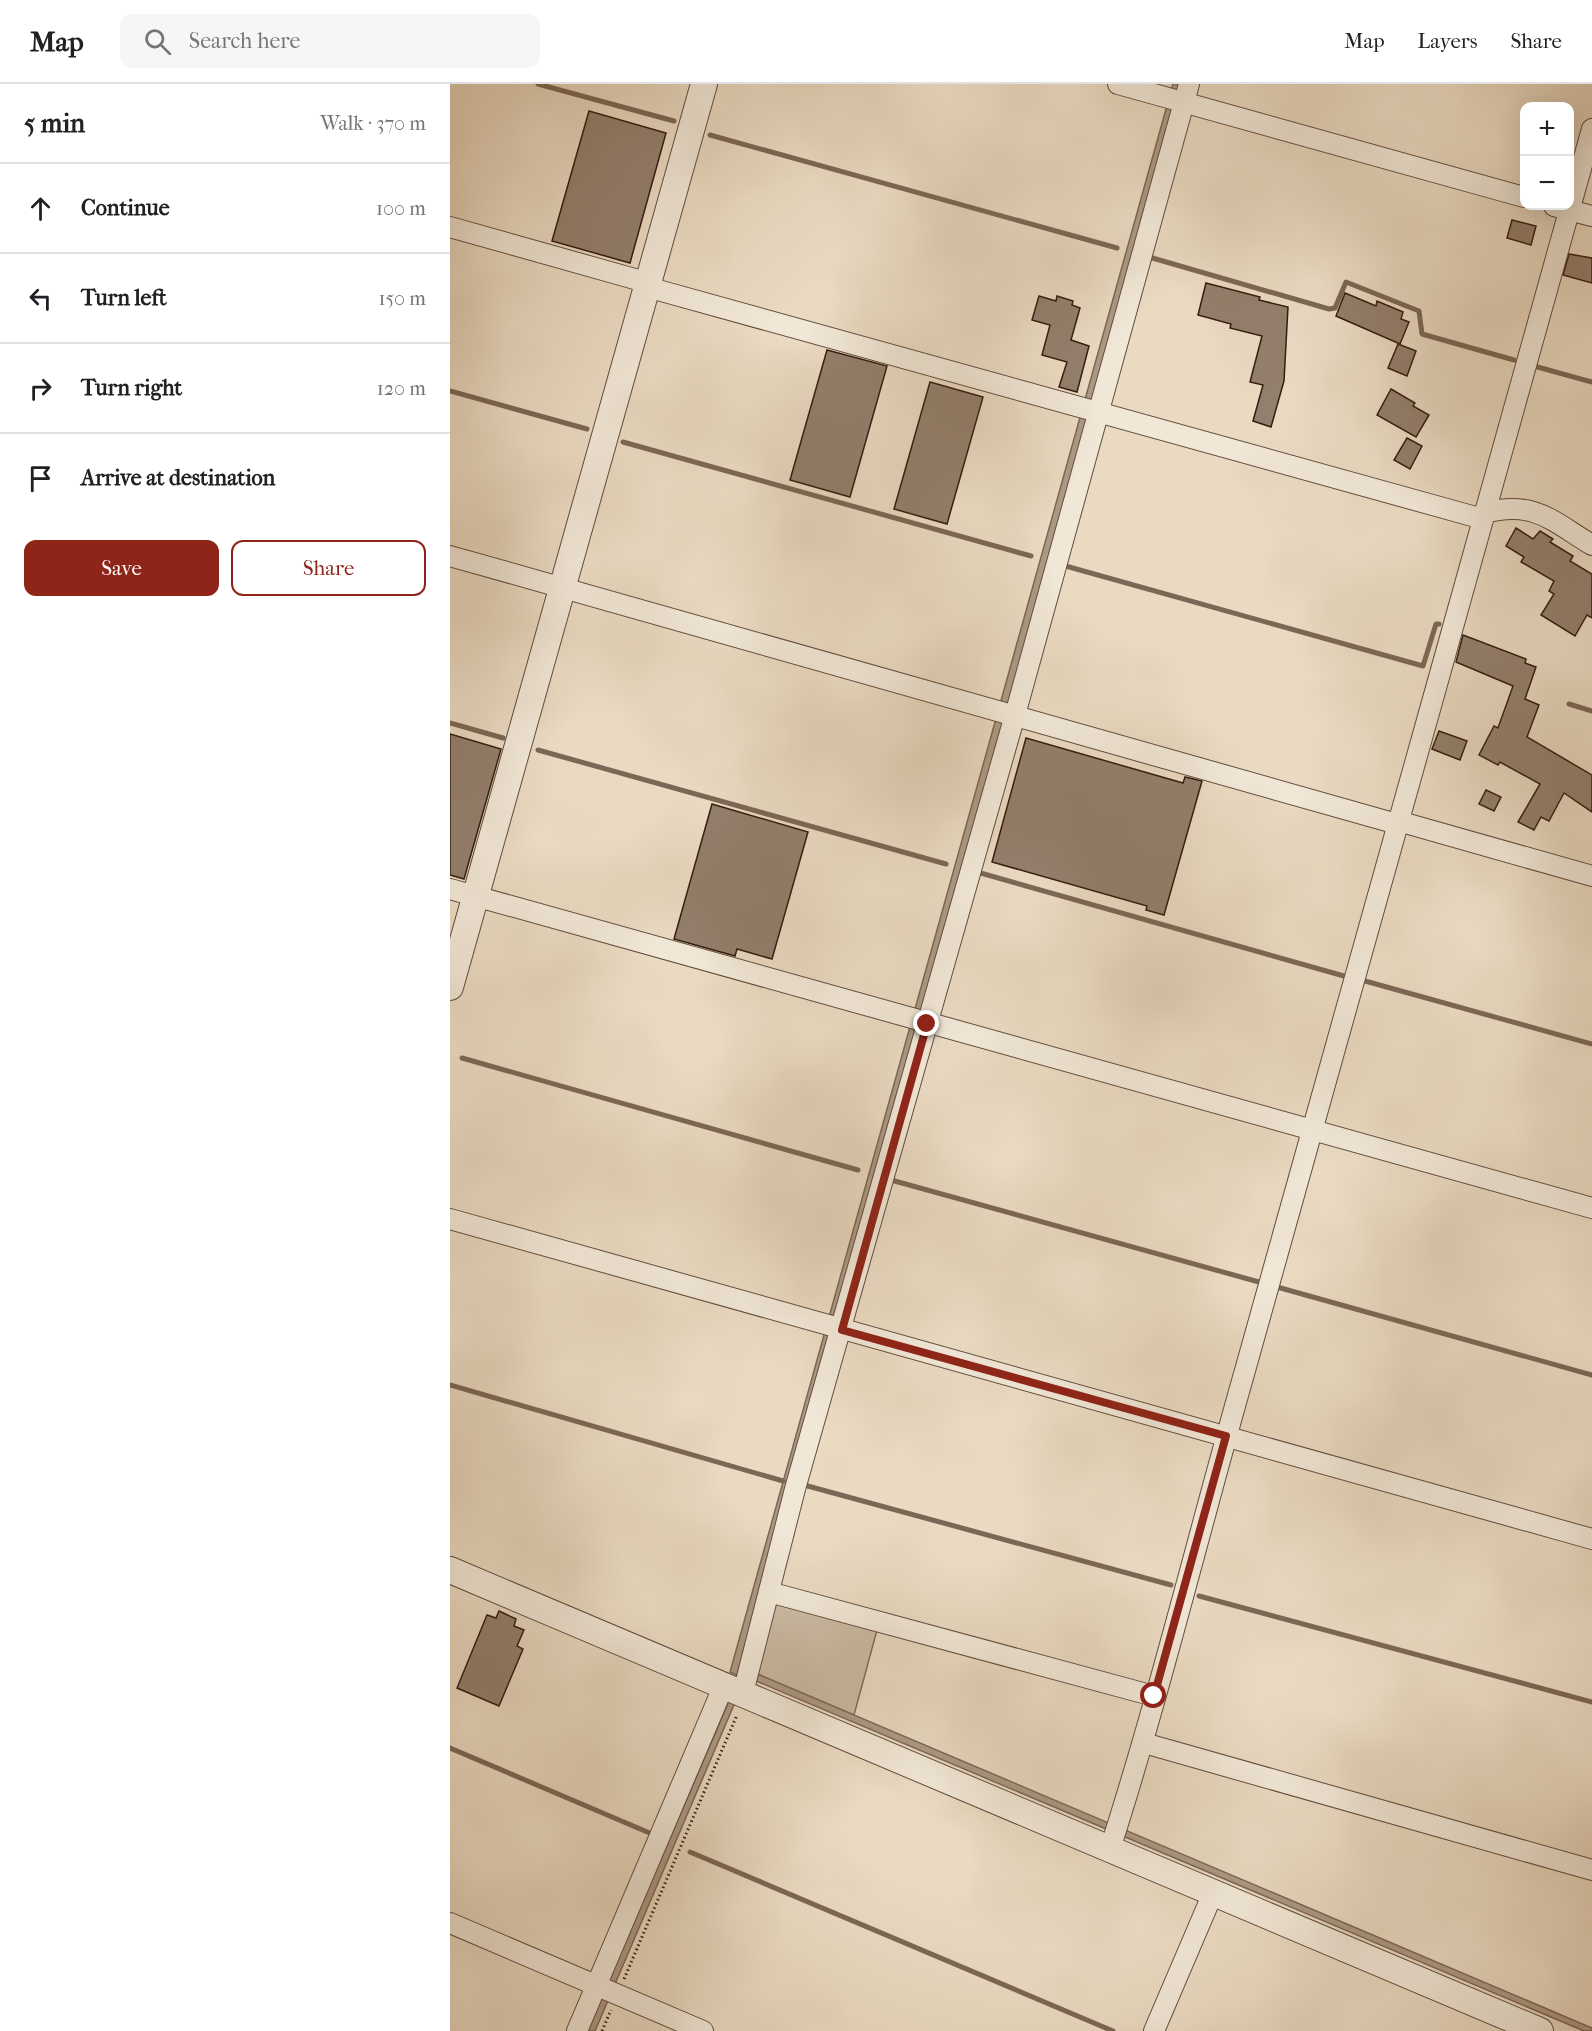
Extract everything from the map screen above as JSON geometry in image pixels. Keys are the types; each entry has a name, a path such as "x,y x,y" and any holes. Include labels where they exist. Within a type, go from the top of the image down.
{"street":[{"path":"450,987 704,84"},
{"path":"1118,84 1180,96 1520,196"},
{"path":"577,2031 608,1991 738,1691 769,1592 834,1328 1180,96"},
{"path":"1574,176 1592,129"},
{"path":"1114,1836 1144,1743 1154,1696 1483,516 1561,210"},
{"path":"1570,210 1592,216"},
{"path":"450,227 1090,410 1483,516 1509,508 1538,512 1557,520 1592,545"},
{"path":"450,556 1592,876"},
{"path":"450,889 919,1022 1592,1208"},
{"path":"450,1219 1592,1539"},
{"path":"450,1570 738,1691 1114,1836 1213,1893 1540,2031"},
{"path":"769,1592 1154,1696"},
{"path":"1144,1743 1592,1870"},
{"path":"1154,2031 1213,1893"},
{"path":"450,1923 703,2031"}],"path":[{"path":"602,2031 608,1991 738,1691"}],"shaded area":[{"path":"1173,84 1183,84 737,1675 730,1672"},
{"path":"773,1600 877,1630 854,1715 755,1673"},
{"path":"755,1673 1592,2028 1592,2031 1584,2031 756,1681"},
{"path":"730,1699 736,1700 595,2031 587,2031"}],"building":[{"path":"589,111 666,133 630,263 552,241"},
{"path":"1512,220 1536,226 1531,245 1507,238"},
{"path":"1569,254 1592,258 1592,283 1563,275"},
{"path":"1206,283 1288,307 1284,381 1271,427 1253,421 1263,385 1250,382 1262,336 1230,328 1231,324 1198,315"},
{"path":"1345,293 1376,306 1377,301 1403,312 1401,319 1409,322 1400,344 1336,316"},
{"path":"1039,296 1056,301 1057,296 1073,301 1072,305 1080,308 1071,340 1089,346 1077,392 1059,387 1067,362 1042,355 1050,325 1032,320"},
{"path":"1398,344 1416,351 1407,376 1388,368"},
{"path":"827,350 887,366 850,497 790,480"},
{"path":"930,382 983,397 947,524 894,509"},
{"path":"1391,389 1415,403 1413,406 1429,415 1416,437 1377,415"},
{"path":"1407,438 1422,446 1410,469 1394,460"},
{"path":"1516,528 1533,539 1540,531 1553,539 1550,542 1573,556 1570,561 1592,574 1592,618 1587,615 1575,636 1541,615 1554,594 1549,591 1554,581 1521,562 1524,557 1506,546"},
{"path":"1463,635 1526,659 1525,663 1536,667 1525,699 1539,705 1527,737 1592,775 1592,812 1564,793 1549,821 1541,817 1534,830 1518,822 1540,784 1500,762 1498,765 1479,755 1494,726 1498,728 1513,686 1456,662"},
{"path":"1439,731 1467,741 1460,760 1432,749"},
{"path":"450,734 501,749 464,879 450,875"},
{"path":"1026,738 1183,783 1185,777 1202,781 1164,915 1146,910 1147,906 992,862"},
{"path":"1486,790 1501,797 1494,811 1479,804"},
{"path":"712,804 808,832 772,959 737,949 735,956 674,939"},
{"path":"499,1611 516,1619 514,1626 524,1630 517,1646 523,1649 499,1706 457,1688 487,1615 496,1618"}],"waterway":[{"path":"538,84 674,121"},
{"path":"710,135 1117,248"},
{"path":"1149,257 1329,309 1335,308 1346,282 1419,311 1422,334 1514,360"},
{"path":"1534,366 1592,382"},
{"path":"450,391 587,429"},
{"path":"623,442 1031,556"},
{"path":"1062,565 1423,666 1436,624 1439,624"},
{"path":"1569,704 1592,711"},
{"path":"450,723 503,738"},
{"path":"538,750 946,864"},
{"path":"977,872 1344,976"},
{"path":"1365,981 1592,1044"},
{"path":"462,1058 858,1170"},
{"path":"891,1180 1259,1282"},
{"path":"1277,1287 1592,1375"},
{"path":"450,1385 783,1481"},
{"path":"804,1485 1171,1585"},
{"path":"1199,1596 1592,1702"},
{"path":"450,1748 652,1834"},
{"path":"690,1852 1113,2031"}],"route":[{"path":"927,1024 842,1330 1226,1436 1154,1696"}]}
